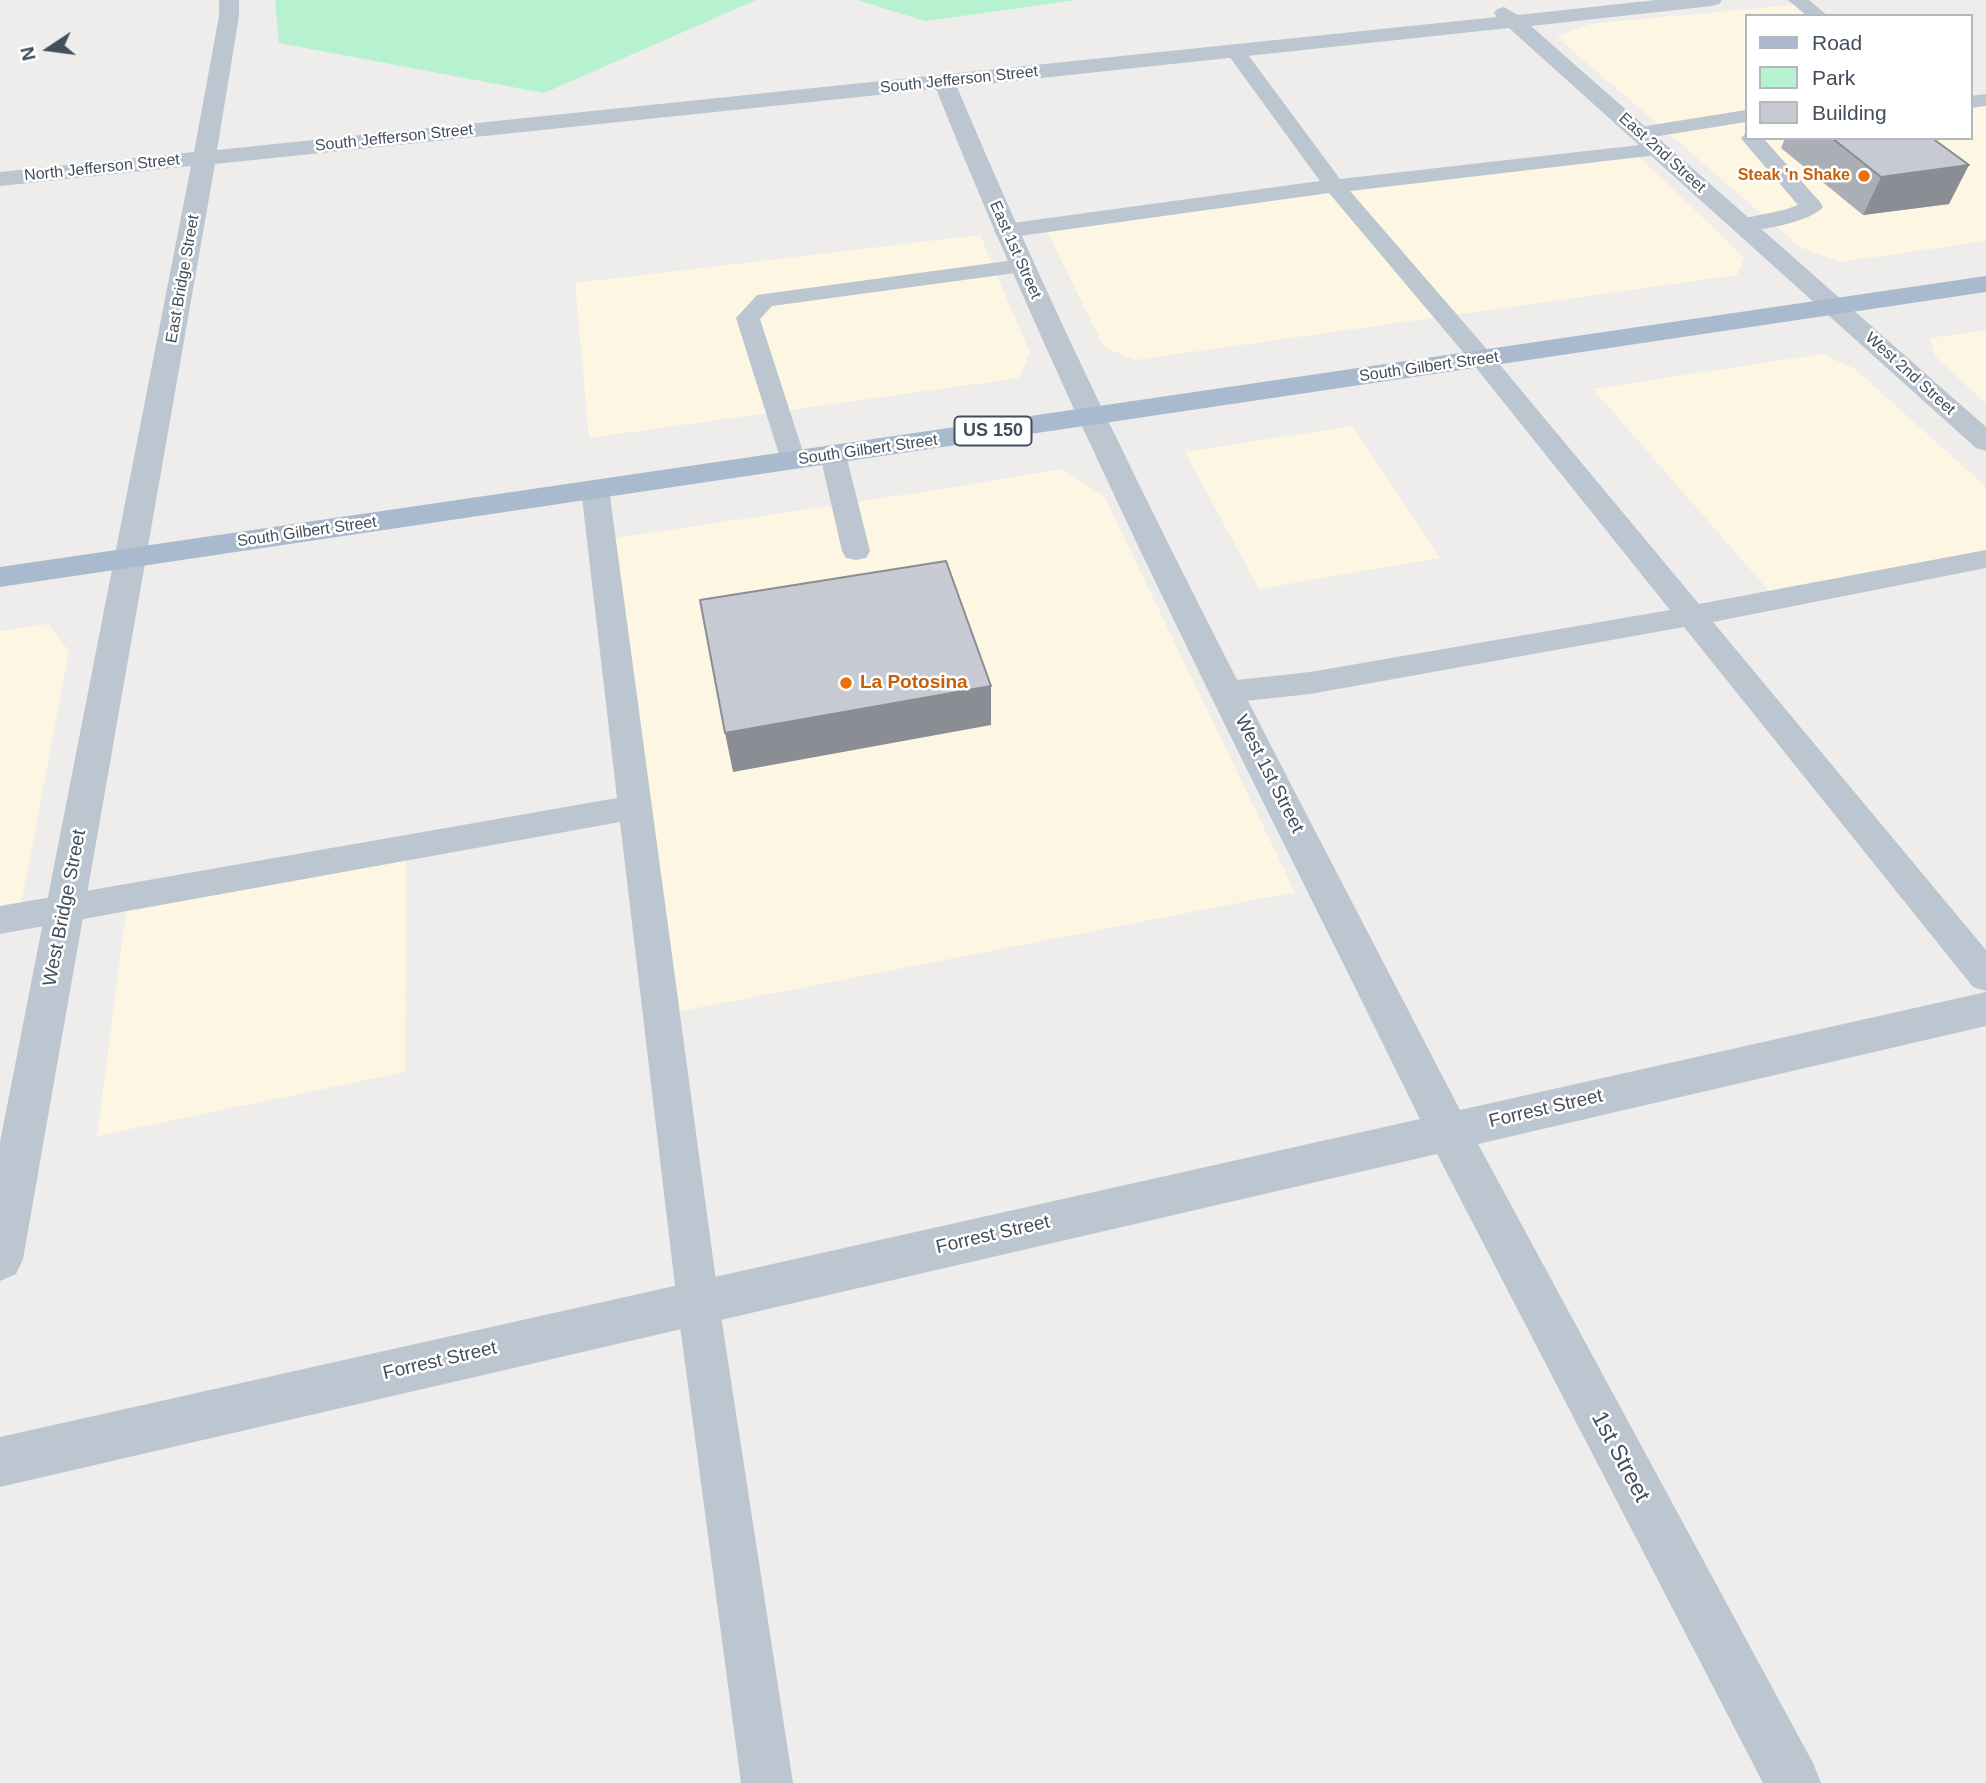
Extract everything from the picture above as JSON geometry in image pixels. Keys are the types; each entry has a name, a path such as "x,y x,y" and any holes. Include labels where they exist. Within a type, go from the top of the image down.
{"main road":[{"name":"South Gilbert Street","path":"0,578 1986,284"}],"street":[{"name":"East Bridge Street","path":"132,558 205,158 229,16 229,0"},
{"name":"East 2nd Street","path":"1489,0 1835,306"},
{"name":"South Jefferson Street","path":"205,158 1712,0"},
{"name":"East 1st Street","path":"944,82 1005,231 1090,417"},
{"name":"North Jefferson Street","path":"0,179 205,158"},
{"name":"West 2nd Street","path":"1835,306 1986,442"},
{"name":"West 1st Street","path":"1090,417 1448,1131"},
{"name":"West Bridge Street","path":"0,1259 132,558"},
{"name":"Forrest Street","path":"0,1462 1986,1009"},
{"name":"1st Street","path":"1448,1131 1793,1783"}],"lane":[{"path":"1797,0 1816,14"},
{"path":"1236,52 1335,186 1482,359 1986,976"},
{"path":"1005,231 1648,141 1744,120"},
{"path":"1744,225 1790,216 1812,207 1753,140"},
{"path":"793,461 747,318 765,300 1022,266"},
{"path":"832,455 856,551"},
{"path":"595,489 698,1303 767,1783"},
{"path":"1227,692 1310,683 1691,616 1986,559"},
{"path":"0,920 635,807"}],"shaded area":[{"path":"1802,4 1816,14 1744,14 1744,140 1972,140 1972,102 1986,100 1986,241 1840,262 1800,247 1557,37 1589,24"},
{"path":"1633,151 1744,257 1737,275 1135,360 1104,347 1044,226"},
{"path":"980,235 1030,353 1019,378 589,438 575,283"},
{"path":"1986,330 1986,404 1935,356 1930,338"},
{"path":"1822,354 1855,369 1986,487 1986,559 1777,600 1593,389"},
{"path":"1352,426 1440,558 1259,589 1185,452"},
{"path":"1060,469 1104,496 1295,892 661,1015 602,540"},
{"path":"48,624 69,651 19,916 0,920 0,631"},
{"path":"406,848 405,1072 97,1136 128,897"}],"green space":[{"path":"275,0 756,0 544,93 279,43"},
{"path":"857,0 1077,0 925,21"}],"building":[{"path":"1835,140 1935,140 1969,165 1881,177"},
{"name":"La Potosina","path":"946,561 991,686 725,733 700,600"}],"place":[{"name":"Steak 'n Shake","path":"1864,176"},
{"name":"La Potosina","path":"846,683"}]}
